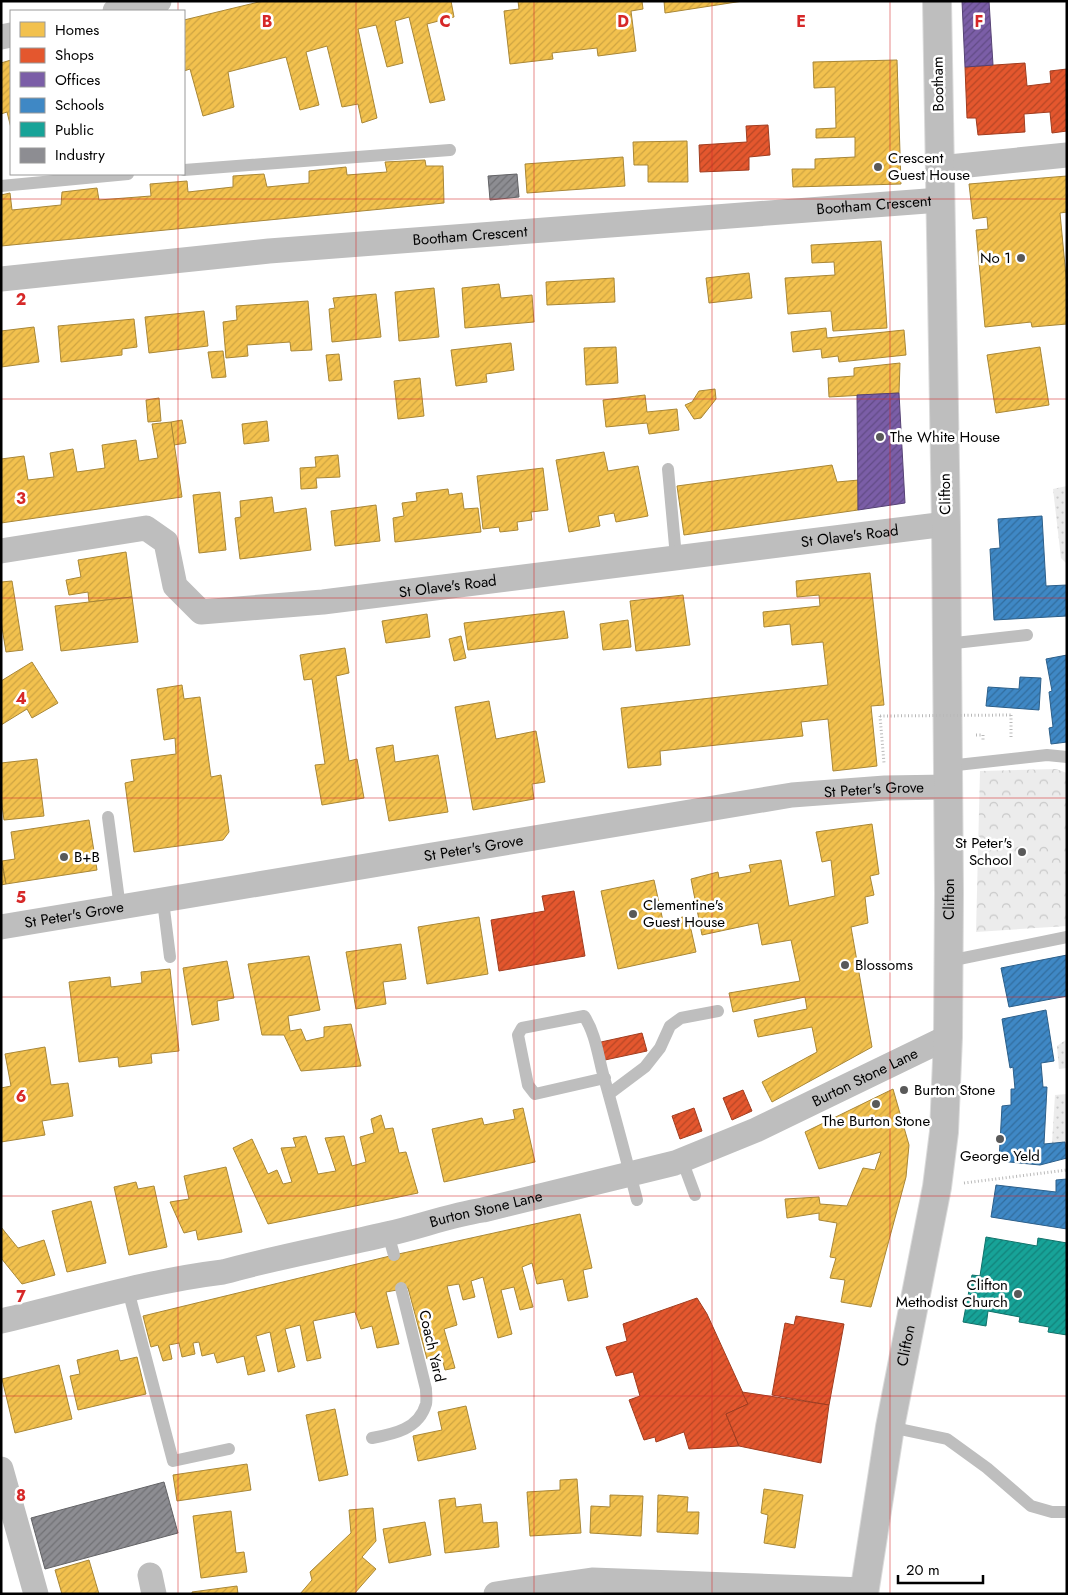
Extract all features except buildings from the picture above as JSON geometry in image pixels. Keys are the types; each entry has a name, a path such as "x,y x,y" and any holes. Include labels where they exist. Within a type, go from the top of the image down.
{"main road":[{"name":"Bootham","path":"937,1 939,168"},
{"name":"Clifton","path":"864,1592 890,1427 936,1187 944,1132 948,1037 948,776 946,524 939,168"}],"street":[{"path":"119,10 159,1"},
{"path":"939,168 1067,155"},
{"name":"Bootham Crescent","path":"1,278 269,251 940,200"},
{"name":"St Olave's Road","path":"1,551 146,528 166,542 175,586 201,612 324,602 946,524"},
{"name":"St Peter's Grove","path":"1,927 792,795 885,788 948,776"},
{"name":"Burton Stone Lane","path":"1,1321 203,1274 391,1245 444,1220 464,1213 483,1210 682,1160 756,1130 948,1037"},
{"path":"1,1469 36,1594"},
{"path":"496,1594 592,1580 864,1592"}],"lane":[{"path":"185,170 450,150"},
{"path":"1,186 117,175"},
{"path":"668,468 676,558"},
{"path":"946,644 1027,635"},
{"path":"948,776 1047,755 1067,757"},
{"path":"108,817 120,908"},
{"path":"163,901 170,957"},
{"path":"948,961 1067,937"},
{"path":"609,1094 645,1066 660,1048 670,1026 681,1018 718,1011"},
{"path":"604,1078 535,1094 528,1085 518,1035 522,1028 584,1016 590,1024 637,1200"},
{"path":"682,1160 695,1195"},
{"name":"Coach Yard","path":"372,1438 398,1433 416,1421 426,1404 426,1388 401,1288"},
{"path":"128,1290 173,1461 229,1449"},
{"path":"890,1427 947,1439 988,1468 1031,1506 1052,1512 1067,1512"}],"path":[{"path":"884,764 880,716 1011,715 1011,742"},
{"path":"936,1187 1067,1170"}],"green space":[{"path":"1067,486 1067,564 1061,558 1053,489"},
{"path":"1056,769 1067,773 1067,926 976,932 980,771"},
{"path":"1067,1039 1067,1068 1059,1069 1057,1046"},
{"path":"1067,1094 1067,1142 1052,1143 1055,1095"}],"place":[{"name":"Crescent Guest House","path":"878,167"},
{"name":"No 1","path":"1021,258"},
{"name":"The White House","path":"880,437"},
{"name":"St Peter's School","path":"1022,852"},
{"name":"B+B","path":"64,857"},
{"name":"Clementine's Guest House","path":"633,914"},
{"name":"Blossoms","path":"845,965"},
{"name":"Burton Stone","path":"904,1090"},
{"name":"The Burton Stone","path":"876,1104"},
{"name":"George Yeld","path":"1000,1139"},
{"name":"Clifton Methodist Church","path":"1018,1294"}]}
